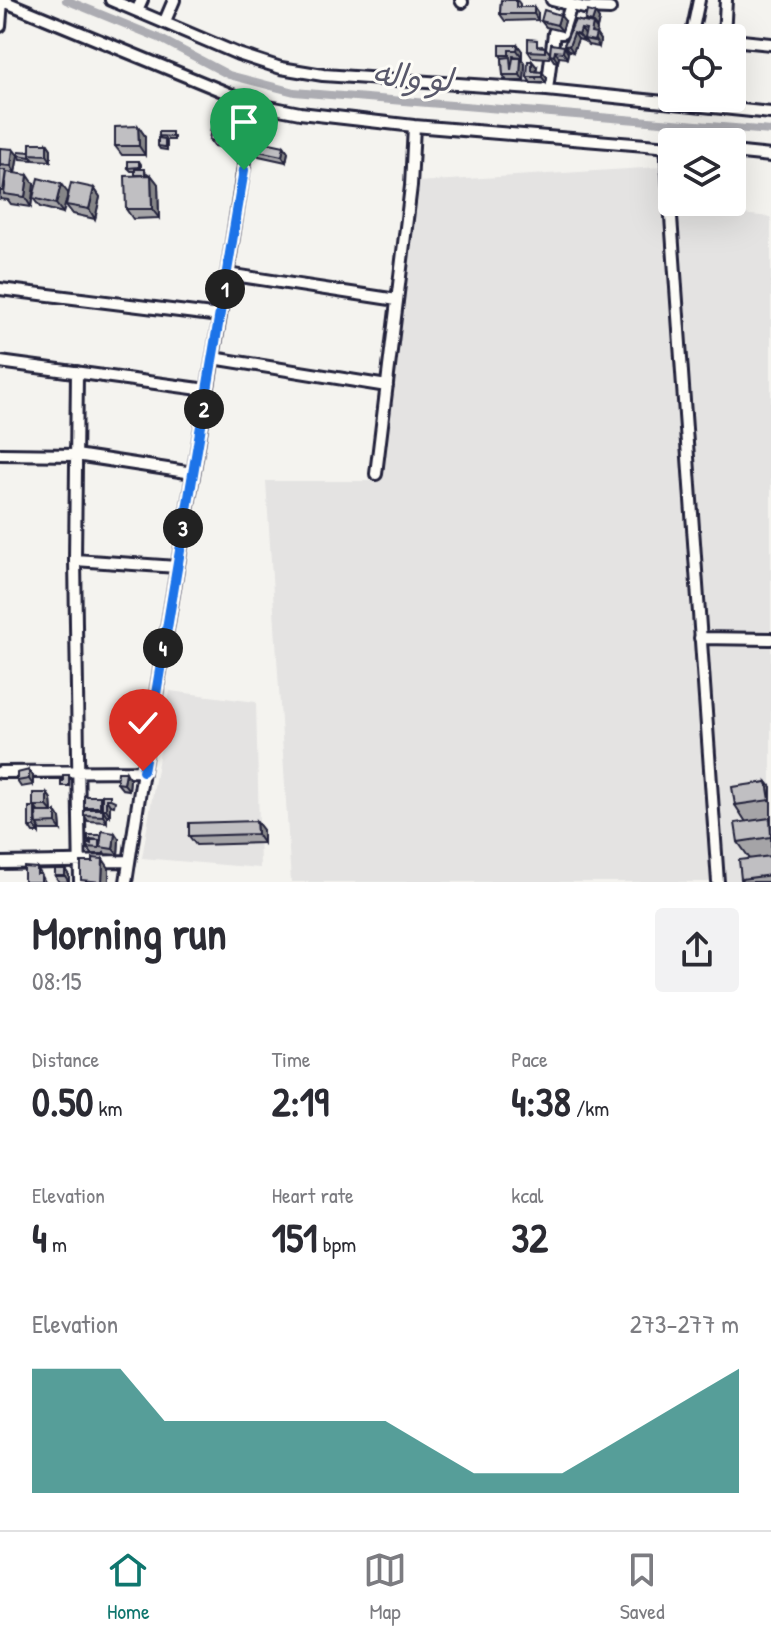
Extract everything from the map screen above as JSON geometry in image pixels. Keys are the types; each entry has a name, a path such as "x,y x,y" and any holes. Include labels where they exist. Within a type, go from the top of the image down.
{"street":[{"path":"0,26 2,0 254,104 300,113 414,126 658,146"},
{"path":"111,0 238,54 281,68 323,75 658,99"},
{"path":"137,11 142,0"},
{"path":"165,21 174,0"},
{"path":"552,0 584,8 610,9"},
{"path":"694,24 699,0"},
{"path":"725,24 726,0"},
{"path":"547,90 554,33 562,33 571,5"},
{"path":"746,41 771,44"},
{"path":"126,882 254,104"},
{"path":"746,109 771,113"},
{"path":"376,474 411,186 414,126"},
{"path":"746,153 771,156"},
{"path":"673,216 718,882"},
{"path":"227,274 397,300"},
{"path":"0,289 220,316"},
{"path":"213,358 387,386"},
{"path":"0,362 207,390"},
{"path":"77,372 75,560 80,882"},
{"path":"0,454 76,455 193,473"},
{"path":"75,560 177,567"},
{"path":"700,638 771,639"},
{"path":"0,772 143,771"},
{"path":"0,863 128,861"}],"shaded area":[{"path":"658,167 658,216 771,217 771,882 291,882 266,481 381,481 417,182"},
{"path":"170,691 256,702 260,868 142,858"}],"building":[{"path":"501,0 516,0 516,7 534,7 534,14 500,14"},
{"path":"544,10 560,15 557,25 541,21"},
{"path":"587,11 595,13 592,22 585,20"},
{"path":"575,20 593,24 591,33 596,34 594,41 584,39 586,30 581,29 579,35 574,33 569,46 564,45"},
{"path":"528,39 537,40 537,46 545,47 545,52 528,51"},
{"path":"551,44 564,46 563,52 555,51 554,56 550,55"},
{"path":"500,45 518,45 517,50 509,50 509,55 500,55"},
{"path":"510,57 511,70 513,58 521,58 520,75 503,75 502,58"},
{"path":"528,61 532,61 532,71 542,72 542,77 527,77"},
{"path":"138,126 139,146 115,146 115,127"},
{"path":"211,128 224,130 223,142 209,140"},
{"path":"159,132 172,132 172,137 159,136"},
{"path":"158,138 165,139 165,147 158,146"},
{"path":"256,140 284,146 282,156 254,150"},
{"path":"30,143 47,143 47,155 30,154"},
{"path":"0,148 13,149 11,166 0,165"},
{"path":"19,151 30,152 30,157 19,155"},
{"path":"128,161 139,161 139,167 128,168"},
{"path":"135,169 145,169 145,175 135,175"},
{"path":"0,170 6,170 3,191 0,191"},
{"path":"7,172 28,175 25,197 4,194"},
{"path":"151,175 152,209 126,209 125,176"},
{"path":"38,178 61,184 56,204 33,198"},
{"path":"71,183 94,188 89,209 66,205"},
{"path":"29,770 29,779 17,781 17,773"},
{"path":"118,772 126,772 124,784 117,783"},
{"path":"63,775 69,775 69,786 61,786"},
{"path":"767,782 770,800 735,805 732,787"},
{"path":"33,793 47,793 47,806 33,806"},
{"path":"102,795 110,795 110,799 106,799 106,809 102,809"},
{"path":"84,796 100,796 100,807 84,807"},
{"path":"29,807 35,807 35,827 29,827"},
{"path":"84,809 103,809 103,816 84,815"},
{"path":"36,812 56,812 56,823 37,824"},
{"path":"770,818 771,837 738,842 735,823"},
{"path":"256,821 257,834 189,836 189,823"},
{"path":"102,831 115,833 113,849 100,847"},
{"path":"88,835 101,835 101,840 88,840"},
{"path":"91,839 99,840 99,848 87,847"},
{"path":"771,856 771,875 741,879 739,860"},
{"path":"93,858 103,859 102,882 81,880 81,862 93,862"},
{"path":"24,867 37,868 41,882 24,882"},
{"path":"55,869 65,869 65,876 55,876"}],"waterway":[{"name":"لو واله","path":"66,0 159,38 229,75 294,92 771,131"}],"route":[{"path":"143,771 244,170"}]}
